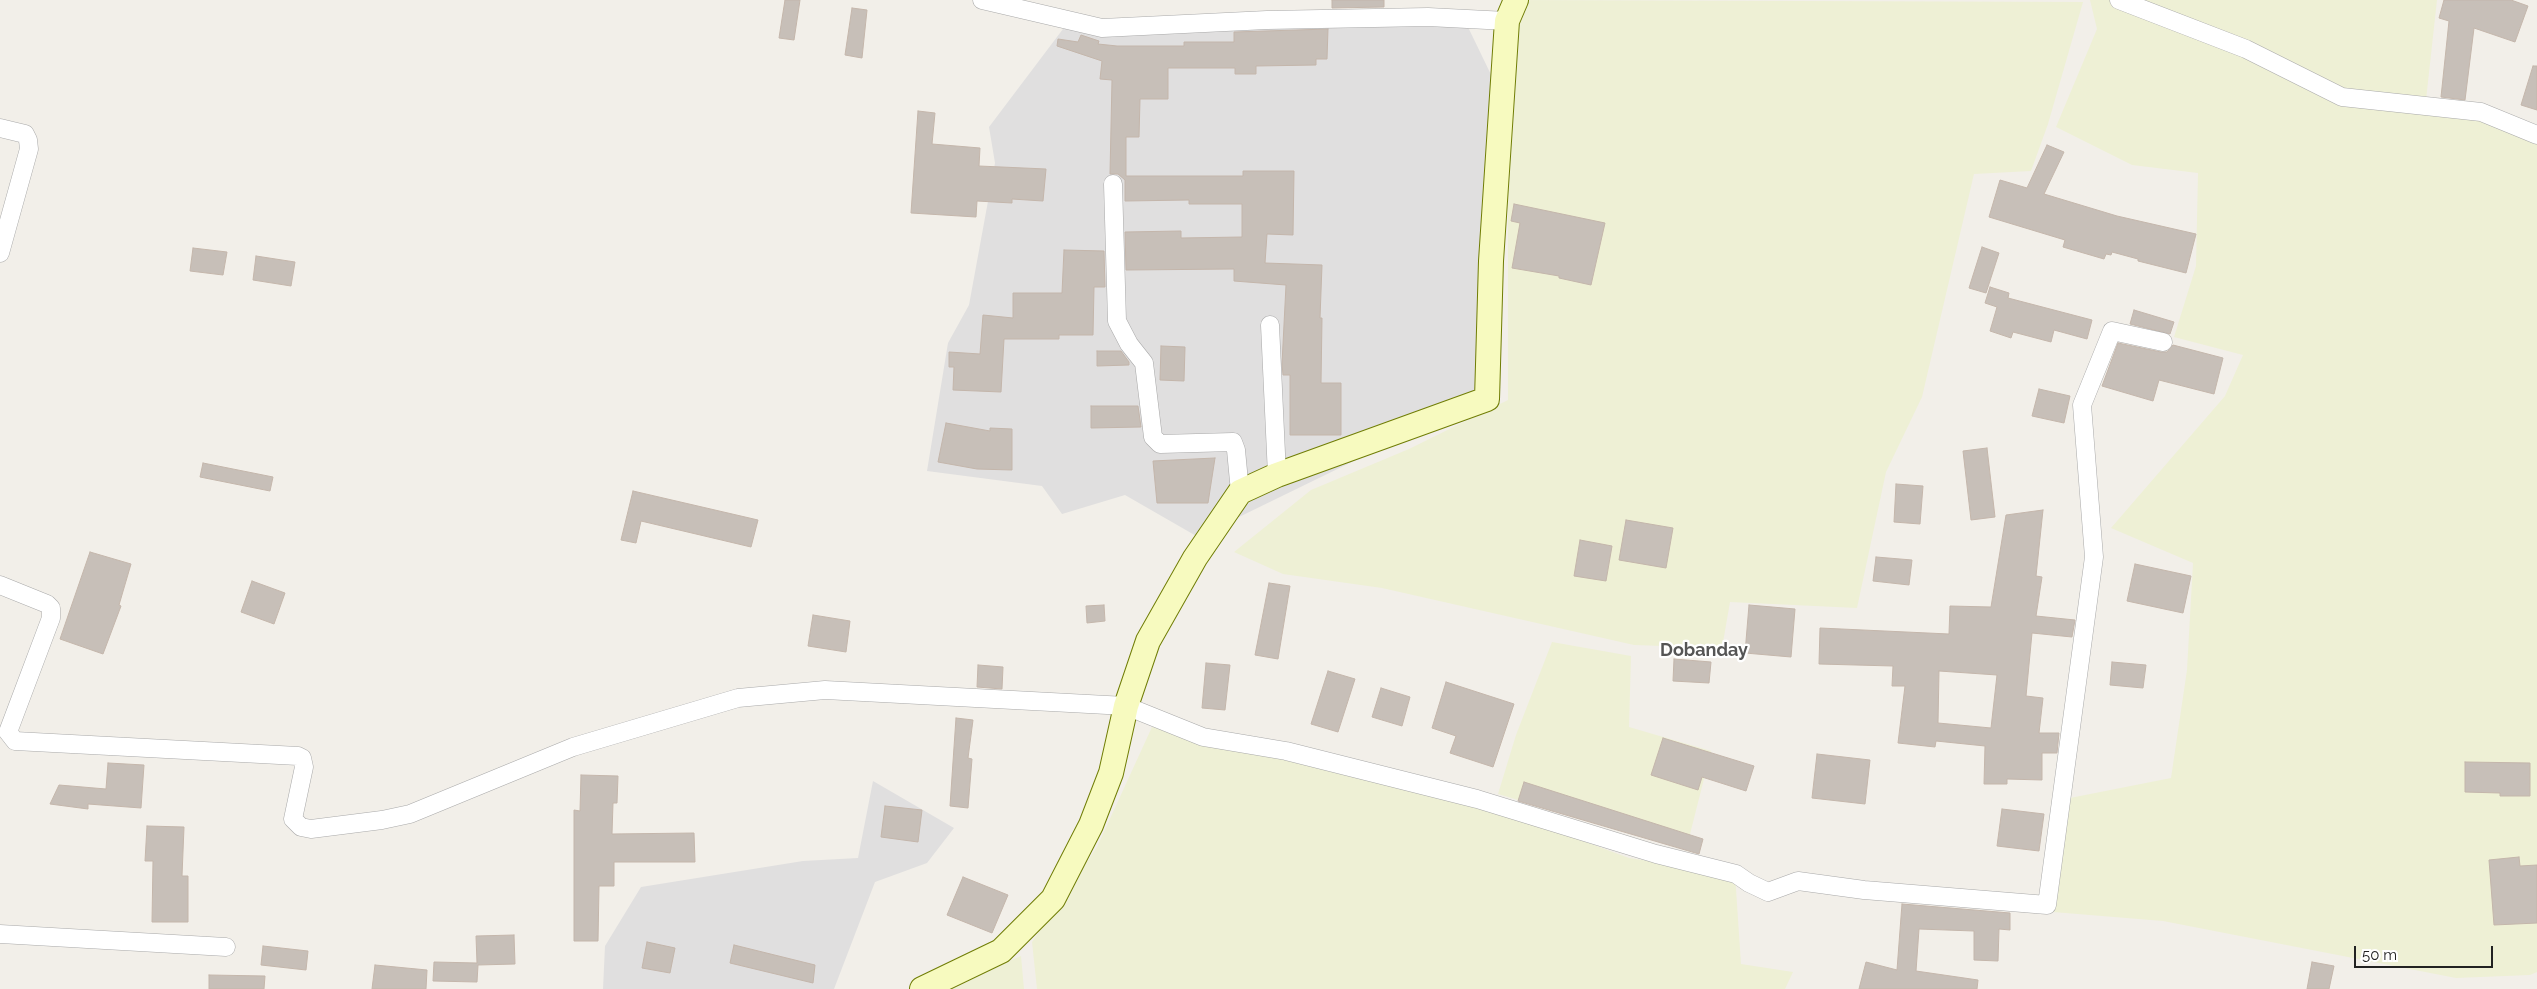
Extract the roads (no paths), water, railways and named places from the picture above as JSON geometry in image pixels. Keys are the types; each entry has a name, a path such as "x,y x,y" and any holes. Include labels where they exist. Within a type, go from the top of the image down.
{"street":[{"path":"922,989 1001,951 1053,899 1098,808 1111,772 1126,706 1148,641 1195,558 1240,492 1277,474 1487,399 1491,261 1512,10 1418,17 1102,28 982,0"},
{"path":"2119,0 2246,48 2342,97 2481,112 2537,135"},
{"path":"0,128 25,134 29,149 0,253"},
{"path":"1113,184 1117,321 1129,344 1144,363 1153,437 1160,444 1233,442 1236,450 1240,492"},
{"path":"1270,325 1277,474"},
{"path":"0,585 47,604 51,608 51,618 8,732 15,741 298,756 302,758 304,767 293,819 301,827 311,829 382,820 410,814 573,747 738,698 825,690 1126,706 1203,737 1286,751 1477,799 1656,854 1736,874 1748,883 1768,892 1798,881 1864,890 2047,905 2094,557 2082,405 2112,331 2163,342"},
{"path":"0,934 226,947"}],"district":[{"name":"Dobanday","path":"1704,651"}]}
